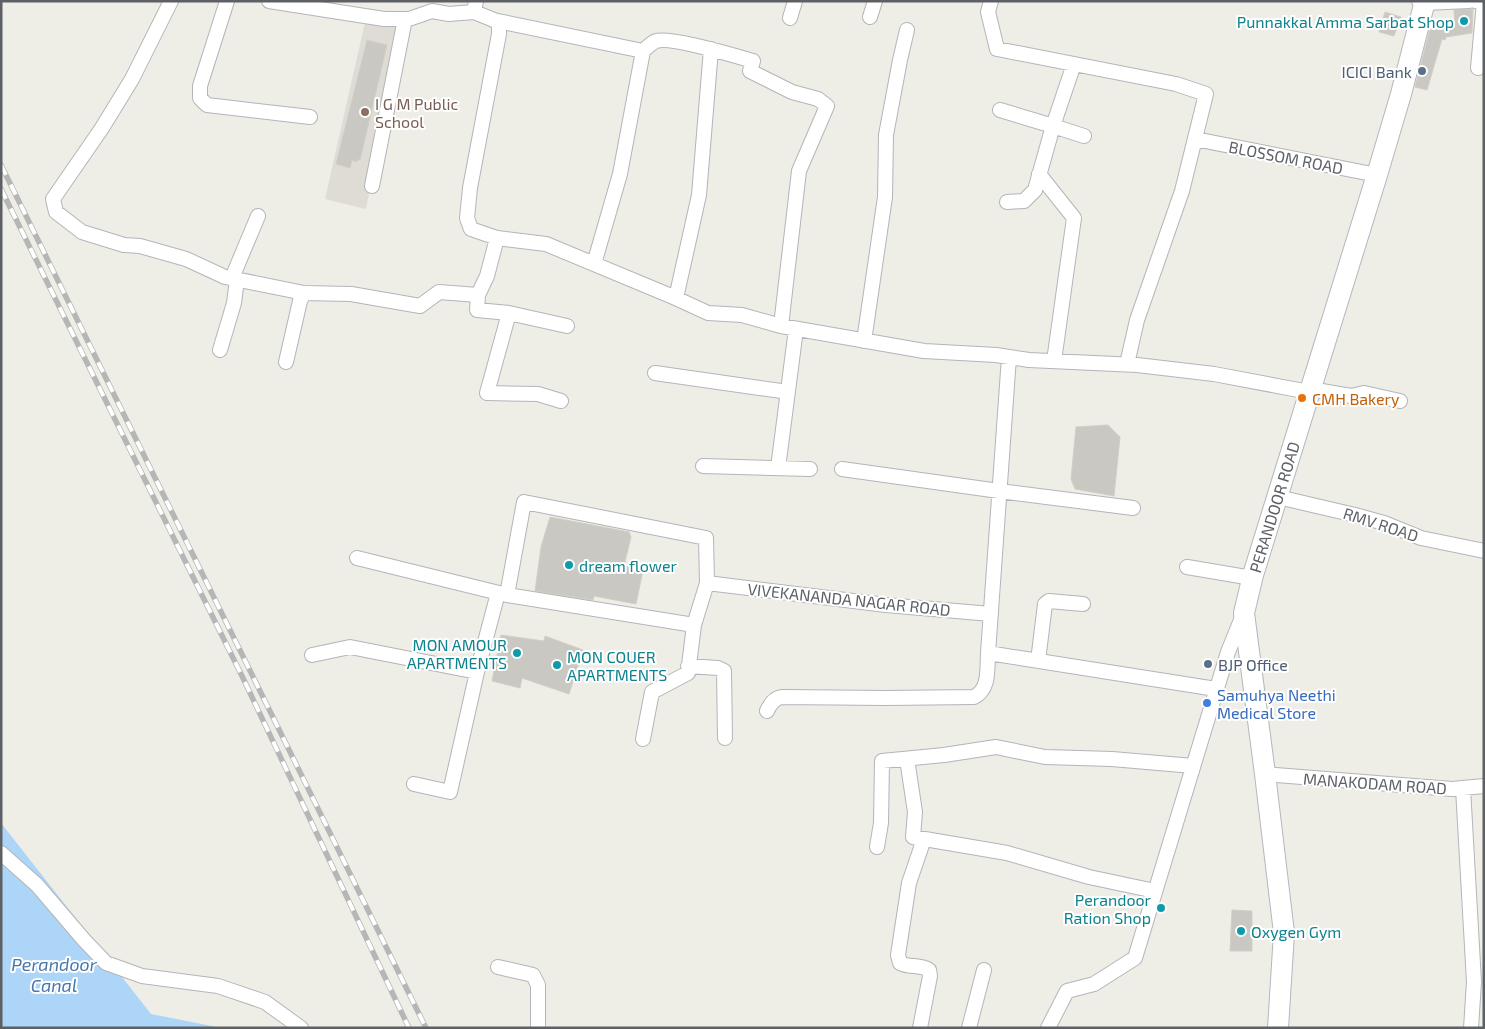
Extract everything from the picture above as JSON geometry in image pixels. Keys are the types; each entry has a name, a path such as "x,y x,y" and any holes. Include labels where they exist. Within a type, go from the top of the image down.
{"main road":[{"name":"PERANDOOR ROAD","path":"1278,1028 1284,933 1266,774 1244,613 1252,578 1401,94 1423,2"}],"street":[{"path":"171,1 132,78 102,128 53,199 56,212 82,232 124,245 140,246 186,259 225,276 304,293 351,294 420,306 439,292 478,295"},
{"path":"227,1 200,86 200,98 207,105 310,117"},
{"path":"269,1 384,19 405,19 432,11 449,14 475,7 499,22 499,34 470,188 467,218 471,229 497,238 546,244 708,313 742,315 781,326 924,352 1127,364 1214,374 1351,396 1364,393 1400,401"},
{"path":"790,18 795,1"},
{"path":"870,17 875,1"},
{"path":"991,1 988,12 997,49 1176,84 1206,94 1182,191 1137,320 1127,364"},
{"path":"1423,2 1469,1"},
{"path":"1476,1 1484,2 1478,68"},
{"path":"372,186 405,19"},
{"path":"493,20 643,51"},
{"path":"864,341 885,197 886,135 907,30"},
{"path":"594,264 620,174 643,51 656,41 666,41 711,48 753,61 750,71 792,92 818,99 826,106 799,171 781,326"},
{"path":"676,298 699,195 711,48"},
{"path":"1007,202 1024,201 1035,190 1053,126 1074,64"},
{"path":"1000,110 1084,136"},
{"name":"BLOSSOM ROAD","path":"1195,139 1377,175"},
{"path":"1040,174 1074,218 1054,361"},
{"path":"220,350 234,303 235,278 258,216"},
{"path":"497,238 487,276 478,295 477,310 509,313 567,326"},
{"path":"286,362 300,301 304,293"},
{"path":"509,313 487,392 538,394 561,401"},
{"path":"778,468 796,329"},
{"path":"767,711 777,698 782,697 904,698 974,696 980,694 985,686 988,653 1009,357"},
{"path":"656,373 788,392"},
{"path":"703,466 810,469"},
{"path":"842,469 1133,508"},
{"name":"RMV ROAD","path":"1278,497 1384,523 1421,538 1484,550"},
{"path":"414,784 450,792 477,672 502,594 524,502 706,538 707,583 694,625 688,673 652,692 643,739"},
{"path":"357,558 502,594 694,625"},
{"path":"1187,567 1252,578"},
{"name":"VIVEKANANDA NAGAR ROAD","path":"707,583 886,605 990,614"},
{"path":"1038,661 1045,604 1049,601 1084,604"},
{"path":"1048,1028 1067,991 1094,984 1135,958 1216,689 1228,652 1244,613"},
{"path":"312,655 350,647 477,672"},
{"path":"988,653 1216,689"},
{"path":"688,666 724,670 725,738"},
{"path":"877,847 881,823 882,761 944,756 996,747 1044,757 1112,759 1193,766"},
{"path":"907,759 915,812 913,837 1007,853 1089,877 1155,891"},
{"name":"MANAKODAM ROAD","path":"1266,774 1452,789 1484,786"},
{"path":"1462,788 1474,982 1471,1028"},
{"path":"920,1028 930,976 929,970 925,967 905,966 900,963 898,955 909,883 924,839"},
{"path":"1,853 36,885 106,963 142,976 218,986 265,1002 301,1028"},
{"path":"498,967 533,975 538,985 538,1028"},
{"path":"969,1028 984,970"}],"shaded area":[{"name":"I G M Public School","path":"366,18 402,24 366,209 325,199"}],"water":[{"name":"Perandoor Canal","path":"1,823 151,1014 222,1028 1,1028"}],"building":[{"path":"1473,9 1472,33 1446,37 1445,40 1442,39 1427,90 1415,87 1432,21 1455,27 1454,10"},
{"path":"1385,12 1401,17 1394,36 1379,32"},
{"path":"367,40 387,45 360,160 358,159 357,162 352,160 350,168 336,164"},
{"path":"1108,425 1120,437 1114,496 1075,489 1071,479 1076,427"},
{"name":"dream flower","path":"550,517 629,532 631,537 624,566 643,570 636,604 594,596 593,600 535,591 541,547"},
{"path":"501,635 544,641 545,636 583,650 569,694 522,678 520,688 492,681"},
{"name":"Oxygen Gym","path":"1232,910 1252,911 1252,951 1230,951"}],"railway":[{"path":"1,165 426,1028"},
{"path":"1,189 242,676 409,1028"}],"place":[{"name":"Punnakkal Amma Sarbat Shop","path":"1464,21"},
{"name":"ICICI Bank","path":"1422,71"},
{"name":"I G M Public School","path":"365,112"},
{"name":"CMH Bakery","path":"1302,398"},
{"name":"dream flower","path":"569,565"},
{"name":"MON AMOUR APARTMENTS","path":"517,653"},
{"name":"BJP Office","path":"1208,664"},
{"name":"MON COUER APARTMENTS","path":"557,665"},
{"name":"Samuhya Neethi Medical Store","path":"1207,703"},
{"name":"Perandoor Ration Shop","path":"1161,908"},
{"name":"Oxygen Gym","path":"1241,931"}]}
